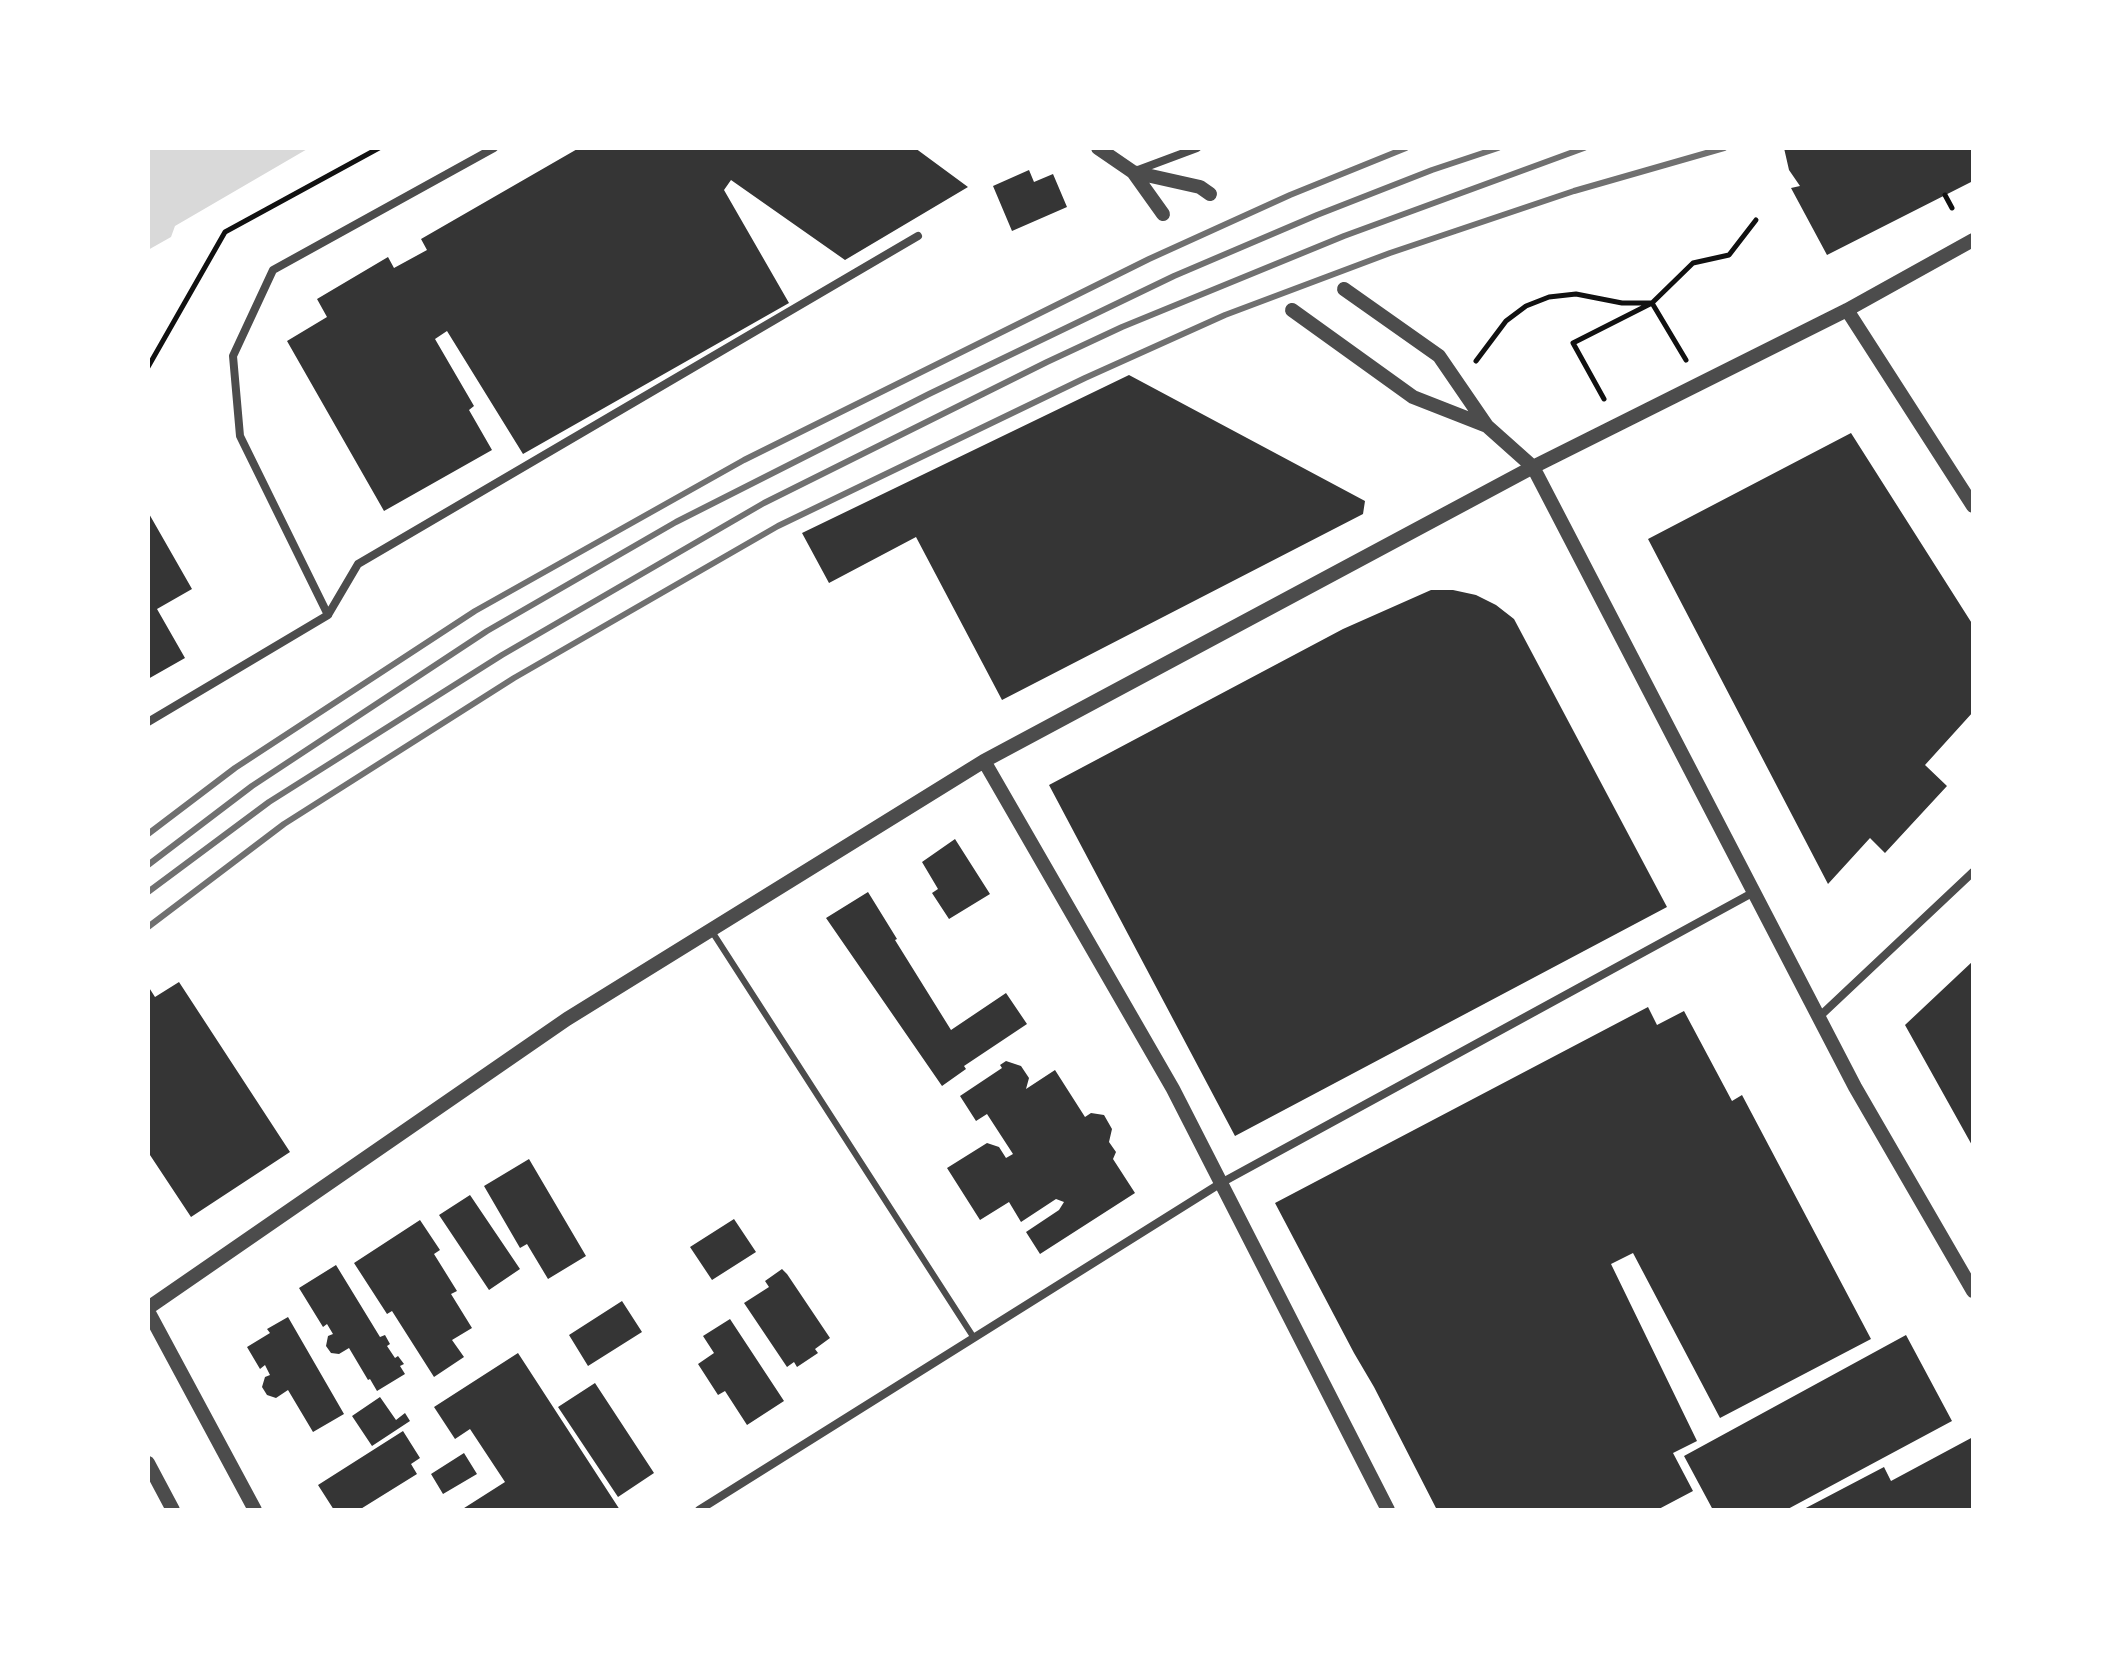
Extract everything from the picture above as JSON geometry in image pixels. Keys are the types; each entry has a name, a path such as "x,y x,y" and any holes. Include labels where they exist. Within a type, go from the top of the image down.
{"street":[{"path":"328,615 240,436 233,356 273,270 494,148"},
{"path":"1098,148 1133,172 1163,214"},
{"path":"1133,172 1197,148"},
{"path":"1133,172 1200,187 1210,194"},
{"path":"148,722 328,615 358,564 918,236"},
{"path":"255,1510 148,1309 567,1019 984,761 1533,467 1847,310 1973,240"},
{"path":"1344,289 1439,356 1487,426 1533,467 1855,1087 1973,1291"},
{"path":"1292,310 1413,397 1487,426"},
{"path":"1847,310 1973,506"},
{"path":"984,761 1173,1089 1388,1510"},
{"path":"1819,1017 1973,872"},
{"path":"699,1510 1221,1183 1754,892"},
{"path":"148,1463 173,1510"}],"lane":[{"path":"711,930 974,1338"}],"path":[{"path":"148,367 225,232 379,148"},
{"path":"1945,195 1952,208"},
{"path":"1618,424 1573,343 1652,303 1693,263 1729,255 1756,220"},
{"path":"1458,383 1506,321 1526,306 1549,297 1576,294 1622,303 1652,303"},
{"path":"1652,303 1700,384"}],"shaded area":[{"path":"148,148 309,148 175,226 171,237 148,250"}],"building":[{"path":"579,148 915,148 968,187 845,260 731,180 724,190 789,303 523,454 447,331 435,339 474,406 469,410 492,450 384,511 287,341 327,317 317,299 388,257 394,268 427,250 421,239"},
{"path":"1784,148 1973,148 1973,181 1827,255 1791,188 1800,186 1789,170"},
{"path":"1029,170 1034,182 1053,174 1067,207 1012,231 993,186"},
{"path":"1129,375 1365,501 1363,514 1002,700 916,537 829,583 802,533"},
{"path":"1851,433 1973,625 1973,712 1925,765 1947,786 1885,853 1870,838 1828,884 1648,539"},
{"path":"148,512 192,589 157,609 185,658 148,679"},
{"path":"1431,590 1453,590 1476,595 1514,619 1667,907 1235,1136 1049,785 1343,629"},
{"path":"955,839 990,894 949,919 932,893 938,889 922,862"},
{"path":"868,892 951,1030 1006,993 1027,1024 964,1066 966,1069 942,1086 826,918"},
{"path":"1973,961 1973,1147 1905,1025"},
{"path":"179,982 290,1152 191,1217 148,1152 148,986 155,997"},
{"path":"1648,1007 1657,1025 1684,1011 1732,1101 1742,1095 1871,1339 1720,1418 1633,1253 1611,1264 1697,1441 1673,1453 1693,1491 1657,1510 1437,1510 1275,1203"},
{"path":"1006,1061 1021,1066 1029,1078 1026,1089 1055,1070 1085,1117 1091,1113 1104,1115 1112,1129 1109,1142 1116,1152 1113,1159 1135,1193 1040,1254 1026,1232 1059,1210 1064,1202 1056,1199 1021,1222 1009,1202 980,1220 947,1168 987,1143 999,1147 1006,1158 1013,1154 987,1114 976,1121 960,1096 1002,1068 1000,1065"},
{"path":"529,1159 586,1256 548,1279 527,1244 520,1248 484,1186"},
{"path":"470,1195 520,1269 489,1290 439,1215"},
{"path":"734,1219 756,1252 712,1280 690,1247"},
{"path":"420,1220 440,1250 434,1254 457,1291 451,1294 472,1328 452,1340 464,1357 434,1377 392,1311 387,1314 354,1263"},
{"path":"336,1265 380,1337 385,1335 390,1344 387,1346 395,1358 398,1356 404,1364 400,1366 405,1374 377,1391 349,1348 339,1354 331,1353 326,1346 328,1336 333,1334 327,1324 323,1327 299,1288"},
{"path":"782,1269 830,1338 815,1349 818,1353 797,1367 794,1362 787,1367 744,1303 769,1287 765,1281"},
{"path":"622,1301 642,1332 588,1366 569,1335"},
{"path":"288,1317 344,1414 313,1432 288,1390 276,1398 267,1395 262,1387 265,1377 270,1375 265,1365 260,1369 247,1347 270,1333 267,1329"},
{"path":"730,1319 784,1401 747,1425 725,1391 718,1395 698,1364 714,1353 703,1336"},
{"path":"1906,1335 1952,1421 1786,1510 1713,1510 1684,1456"},
{"path":"518,1353 620,1510 461,1510 505,1482 470,1429 455,1439 434,1407"},
{"path":"595,1383 654,1473 618,1497 558,1407"},
{"path":"380,1397 396,1420 405,1413 410,1421 372,1446 352,1416"},
{"path":"403,1431 420,1458 411,1464 417,1474 359,1510 334,1510 318,1485"},
{"path":"1973,1437 1973,1510 1802,1510 1884,1467 1891,1481"},
{"path":"464,1453 477,1474 443,1494 431,1474"}],"railway":[{"path":"148,834 235,768 475,611 744,460 1149,259 1290,195 1406,148"},
{"path":"148,865 252,786 487,631 676,522 929,394 1174,276 1317,215 1498,148"},
{"path":"148,892 269,802 502,655 764,503 1122,327 1344,236 1584,148"},
{"path":"148,927 284,824 514,678 778,526 1085,378 1225,315 1390,253 1574,191 1724,148"}]}
